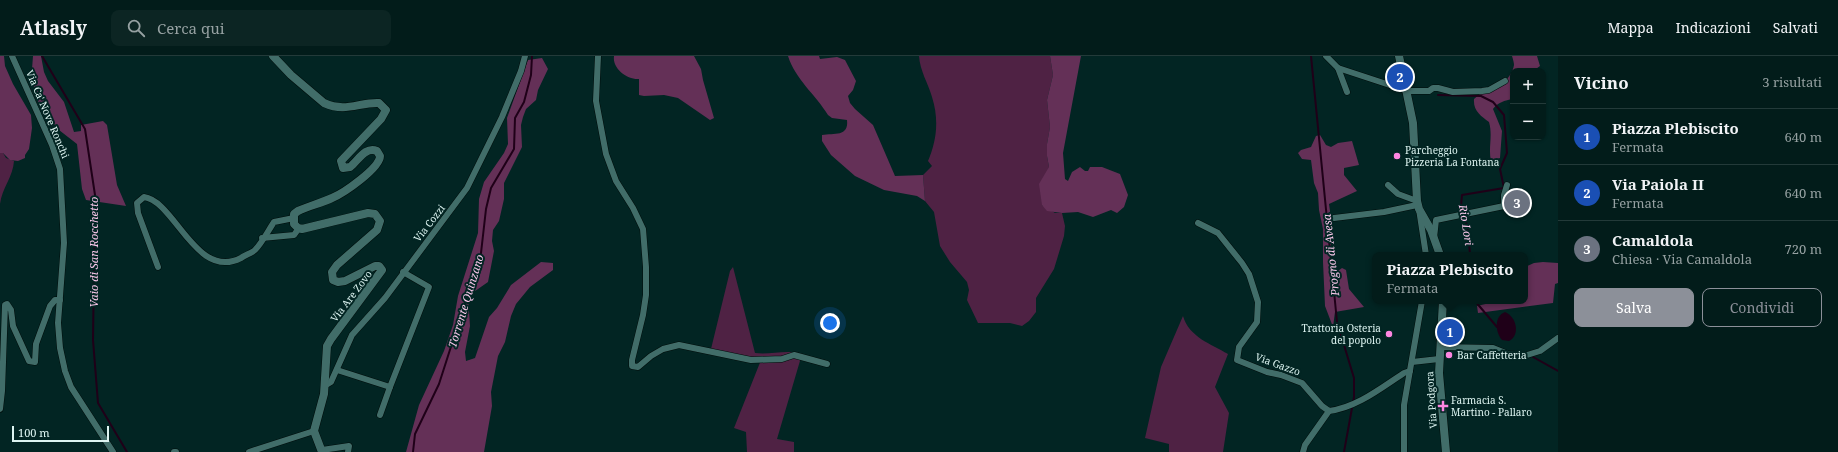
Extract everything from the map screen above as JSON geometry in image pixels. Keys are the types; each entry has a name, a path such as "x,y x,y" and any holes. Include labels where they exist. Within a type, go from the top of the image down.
{"street":[{"name":"Via Ca' Nove Ronchi","path":"12,56 49,138 60,169 64,243 58,324 60,348 71,387 113,452"},
{"path":"272,56 290,74 324,103 335,107 379,103 386,110 382,119 341,161 343,168 350,167 367,151 373,150 377,151 380,156 377,165 367,174 334,197 298,211 294,218 294,224 299,228"},
{"name":"Via Cozzi","path":"326,385 331,382 352,335 386,298 403,272 467,188 502,117 521,71 525,56"},
{"path":"598,56 596,101 606,154 616,181 633,208 643,229 646,295 632,366 638,367 650,356 663,349 679,345 751,360 782,359 794,355 827,364"},
{"path":"1326,56 1338,68 1347,92"},
{"path":"1399,56 1408,91 1413,124 1418,205 1426,252"},
{"path":"1338,68 1408,91 1429,91 1433,88 1453,92 1482,91 1489,90 1505,82"},
{"path":"1434,238 1436,220 1504,206 1506,185"},
{"path":"1388,186 1398,194 1418,205 1439,252"},
{"path":"158,267 138,213 137,203 144,197 148,197 159,205 194,246 206,255 219,260 231,261 255,251 262,238 274,222 294,218"},
{"path":"1334,218 1384,212 1418,205"},
{"name":"Via Are Zovo","path":"262,238 294,235 299,228 311,227 368,213 377,215 380,221 377,230 337,265 332,272 333,280 341,282 376,266 380,267 382,270 331,339 328,346 326,385"},
{"name":"Via Gazzo","path":"1198,223 1218,233 1242,262 1249,274 1258,302 1257,322 1239,347 1237,360 1266,372 1281,375 1302,383 1322,406 1329,411"},
{"path":"380,415 429,287 403,272"},
{"path":"0,409 2,391 4,305 7,304 11,310 12,326 29,361 32,363 35,362 36,359 36,344 50,306 54,300 60,300"},
{"path":"1404,452 1404,405 1422,304"},
{"name":"Via Podgora","path":"1443,304 1439,359 1446,452"},
{"path":"1440,347 1494,348 1508,354 1527,355 1540,351 1558,338"},
{"path":"1412,362 1439,359"},
{"path":"337,370 390,387"},
{"path":"1303,452 1305,445 1329,411 1358,402 1404,373 1410,371"},
{"path":"326,385 314,431 322,451 349,446 348,452"},
{"path":"249,452 314,431"}],"shaded area":[{"path":"0,56 4,56 5,66 13,84 31,115 32,128 29,149 25,155 25,158 18,161 10,160 3,153 0,153"},
{"path":"33,56 41,56 44,72 48,81 64,102 74,132 81,131 81,125 103,121 107,125 117,185 126,206 86,200 82,189 77,144 59,130 40,107 34,89 32,69"},
{"path":"614,56 694,56 701,69 714,118 710,120 678,98 664,95 639,95 639,79 630,78 622,73 614,61"},
{"path":"788,56 819,56 820,59 837,57 845,60 856,81 853,90 848,96 850,103 873,125 895,176 923,175 925,201 917,196 884,190 855,176 831,155 822,141 822,135 843,132 846,129 847,120 832,118 828,115 801,80"},
{"path":"919,56 1050,56 1053,75 1047,100 1050,127 1047,144 1049,167 1042,205 1055,213 1062,213 1065,226 1064,236 1054,269 1036,298 1036,312 1029,321 1022,326 1010,323 978,323 967,300 969,290 967,282 950,262 940,246 934,212 925,201 923,175 932,166 928,161 935,137 936,113 921,67"},
{"path":"1050,56 1081,56 1063,153 1065,179 1068,181 1072,172 1080,167 1085,171 1088,171 1090,167 1102,167 1120,174 1128,195 1124,207 1117,213 1111,210 1093,217 1078,212 1062,213 1047,211 1042,205 1039,184 1049,167 1047,144 1050,127 1047,100 1053,75"},
{"path":"1512,56 1537,56 1540,66 1537,68 1513,68"},
{"path":"542,58 548,69 538,90 536,100 526,109 521,125 522,147 504,183 504,199 499,221 493,230 492,241 494,251 488,282 468,296 470,326 465,352 466,361 475,358 489,317 497,308 511,285 541,262 553,263 553,270 530,287 516,304 511,316 505,342 498,356 491,392 492,406 484,452 406,452 419,405 444,351 453,325 458,296 478,233 479,199 484,182 504,153 508,144 507,118 528,60"},
{"path":"1510,75 1510,100 1502,102 1493,109 1502,131 1500,158 1491,161 1491,132 1489,122 1476,110 1474,99 1481,93 1497,88"},
{"path":"1320,135 1326,145 1331,147 1338,143 1352,141 1359,165 1344,168 1344,175 1357,191 1329,204 1334,239 1330,249 1334,268 1338,271 1342,268 1346,270 1349,289 1364,307 1335,312 1333,327 1325,306 1323,229 1319,210 1318,193 1314,183 1311,160 1302,159 1298,153 1301,150 1311,147 1316,136"},
{"path":"0,153 3,153 6,158 14,161 12,172 0,204"},
{"path":"1534,263 1558,263 1558,283 1555,284 1553,303 1478,313 1477,306 1485,304 1528,304 1528,266"},
{"path":"733,267 755,353 791,352 802,354 777,439 794,442 794,452 747,452 746,432 734,428 761,360 711,349 730,271"},
{"path":"1505,312 1512,317 1516,326 1515,334 1509,341 1502,340 1497,329 1497,321 1501,314"},
{"path":"1183,316 1186,323 1195,335 1228,354 1215,387 1229,413 1223,452 1169,452 1169,444 1145,438 1161,367"}],"waterway":[{"name":"Vaio di San Rocchetto","path":"42,56 85,129 95,195 93,340 98,403 127,452"},
{"name":"Torrente Quinzano","path":"413,452 415,434 439,384 481,253 486,209 491,188 514,149 515,118 524,102 531,75 532,56"},
{"name":"Progno di Avesa","path":"1311,56 1337,322 1354,378 1354,397 1344,452"},
{"name":"Rio Lori","path":"1438,95 1481,96 1493,102 1504,115 1507,153 1500,169 1504,188 1462,195 1461,206 1468,229 1470,252"},
{"name":"Rio Lori","path":"1478,304 1497,327"},
{"name":"Rio Lori","path":"1533,357 1558,371"}],"place":[{"name":"Via Paiola II","path":"1400,77"},
{"name":"Parcheggio Pizzeria La Fontana","path":"1397,156"},
{"name":"Camaldola","path":"1517,203"},
{"name":"Piazza Plebiscito","path":"1450,332"},
{"name":"Trattoria Osteria del popolo","path":"1389,334"},
{"name":"Bar Caffetteria","path":"1449,355"},
{"name":"Farmacia S. Martino - Pallaro","path":"1443,406"}]}
